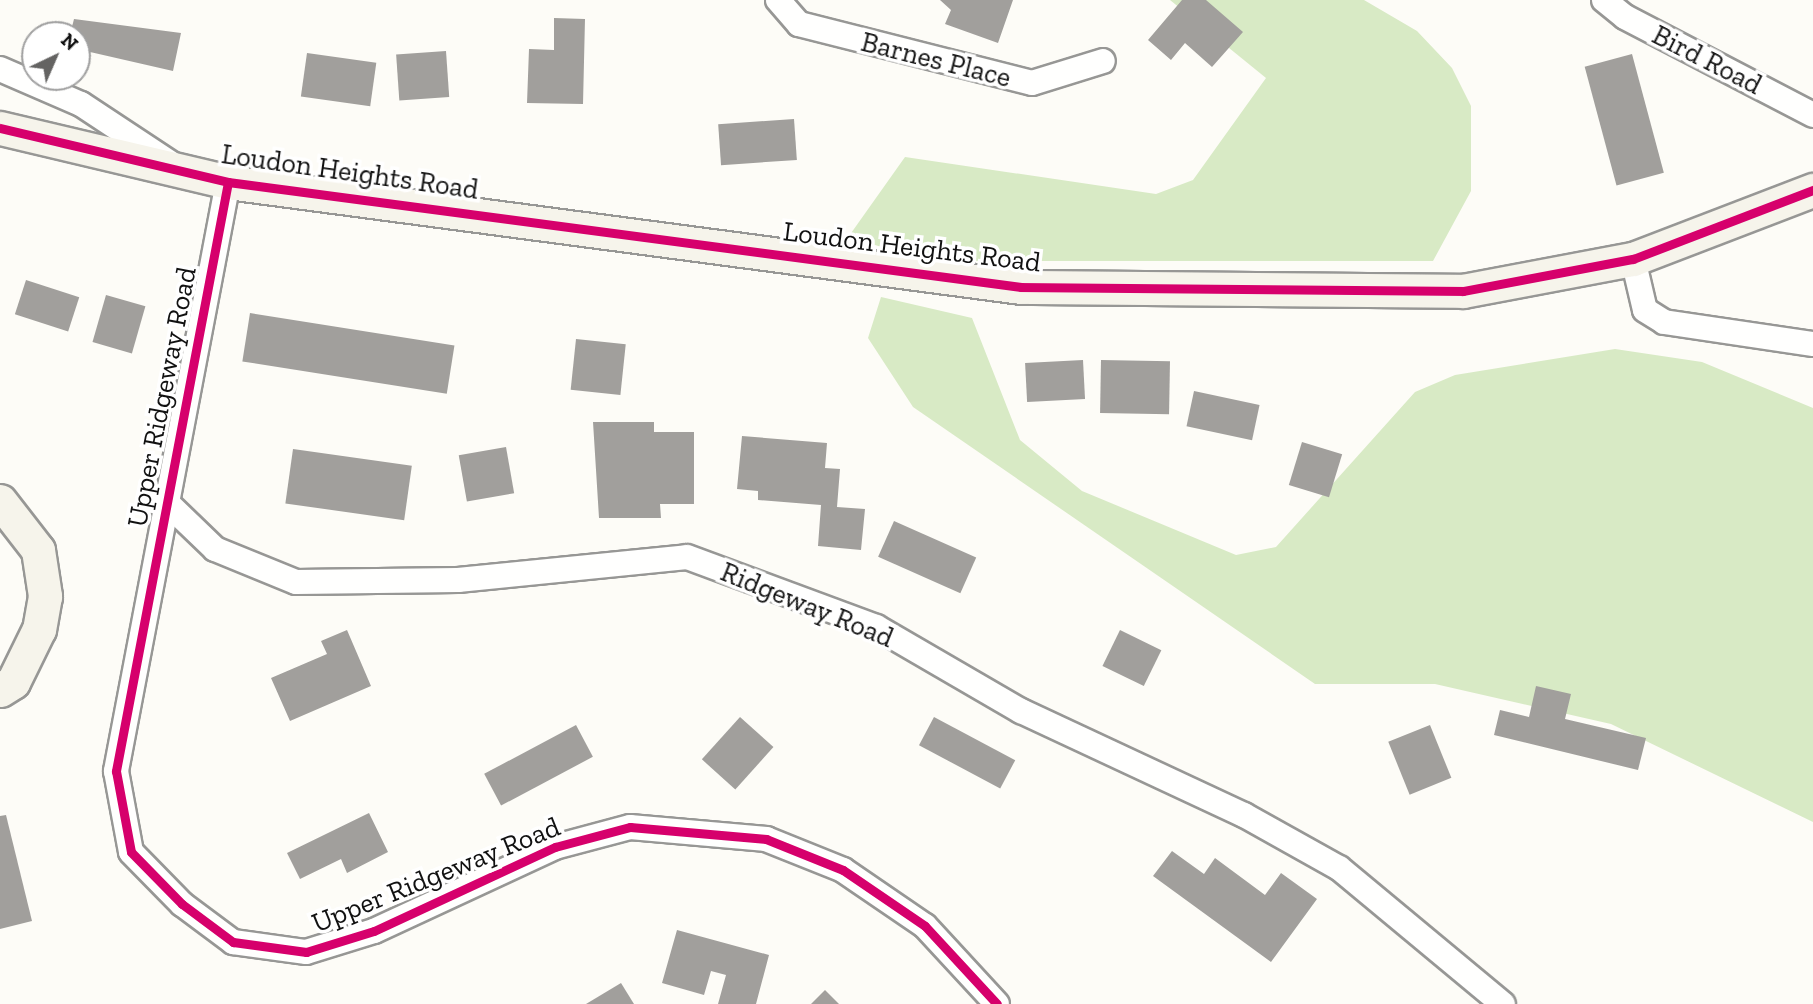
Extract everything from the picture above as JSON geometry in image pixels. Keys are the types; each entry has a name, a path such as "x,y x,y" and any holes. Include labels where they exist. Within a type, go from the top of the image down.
{"street":[{"name":"Barnes Place","path":"778,0 799,24 1032,83 1103,61"},
{"name":"Bird Road","path":"1604,0 1625,17 1813,115"},
{"path":"0,69 81,104 173,164"},
{"name":"Loudon Heights Road","path":"0,128 173,164 228,182 1021,287 1463,291 1633,259 1813,190"},
{"name":"Upper Ridgeway Road","path":"228,182 163,499 116,771 131,852 182,904 233,942 306,952 374,931 555,847 630,827 766,839 843,870 925,926 997,1004"},
{"path":"1633,259 1645,310 1664,322 1813,344"},
{"name":"Ridgeway Road","path":"163,499 215,549 296,582 458,580 687,557 876,627 1021,711 1244,815 1339,868 1503,1004"},
{"path":"0,500 38,550 45,596 39,629 13,682 0,690"}],"green space":[{"path":"1170,0 1364,0 1417,31 1452,68 1471,106 1471,191 1433,261 922,261 849,236 905,157 1156,194 1193,180 1266,78"},
{"path":"881,297 972,318 1020,440 1082,491 1236,555 1276,547 1415,392 1455,375 1615,349 1702,362 1813,408 1813,822 1611,724 1435,684 1315,684 913,407 868,338"}],"building":[{"path":"940,0 1013,0 998,43 945,24 951,10"},
{"path":"1182,0 1206,0 1243,32 1212,67 1185,43 1171,60 1148,40"},
{"path":"554,18 585,19 583,104 527,103 529,49 554,50"},
{"path":"91,21 181,33 173,71 91,52"},
{"path":"446,51 449,97 399,100 396,54"},
{"path":"307,53 376,63 370,106 301,97"},
{"path":"1632,54 1664,173 1617,185 1585,67"},
{"path":"794,119 797,160 721,165 718,124"},
{"path":"26,280 79,297 68,332 15,314"},
{"path":"106,295 145,306 132,353 92,342"},
{"path":"250,313 454,345 447,394 242,361"},
{"path":"576,339 626,344 620,395 571,390"},
{"path":"1083,360 1085,399 1027,402 1025,363"},
{"path":"1101,360 1170,361 1169,414 1100,413"},
{"path":"1194,391 1260,405 1252,440 1187,426"},
{"path":"593,422 654,422 654,432 694,432 694,504 660,504 661,518 599,518"},
{"path":"742,436 827,443 825,468 840,469 837,507 865,509 861,550 818,546 821,505 758,500 758,491 737,489"},
{"path":"1302,442 1342,454 1329,497 1289,485"},
{"path":"506,447 514,493 467,502 459,455"},
{"path":"293,449 412,466 404,520 285,503"},
{"path":"894,521 976,558 960,593 878,557"},
{"path":"347,630 371,686 290,721 271,678 327,654 321,641"},
{"path":"1120,630 1161,650 1144,686 1102,666"},
{"path":"1536,686 1571,694 1565,719 1646,738 1638,770 1494,735 1500,710 1529,717"},
{"path":"740,717 773,747 735,789 702,759"},
{"path":"934,717 1015,760 1000,788 919,745"},
{"path":"576,725 593,757 501,806 484,774"},
{"path":"1430,725 1451,778 1410,795 1388,742"},
{"path":"369,813 388,852 347,873 341,859 300,879 287,853"},
{"path":"6,815 32,921 0,929 0,816"},
{"path":"1172,851 1204,874 1215,858 1265,895 1281,873 1317,899 1271,962 1153,876"},
{"path":"677,930 769,955 756,1004 718,1004 726,975 711,971 704,995 662,983"},
{"path":"621,983 634,1004 586,1004"},
{"path":"825,990 839,1004 811,1004"}],"cycle path":[{"path":"0,128 228,182 1021,287 1463,291 1633,259 1813,190"},
{"path":"228,182 116,771 131,852 182,904 233,942 306,952 374,931 555,847 630,827 766,839 843,870 925,926 997,1004"}]}
